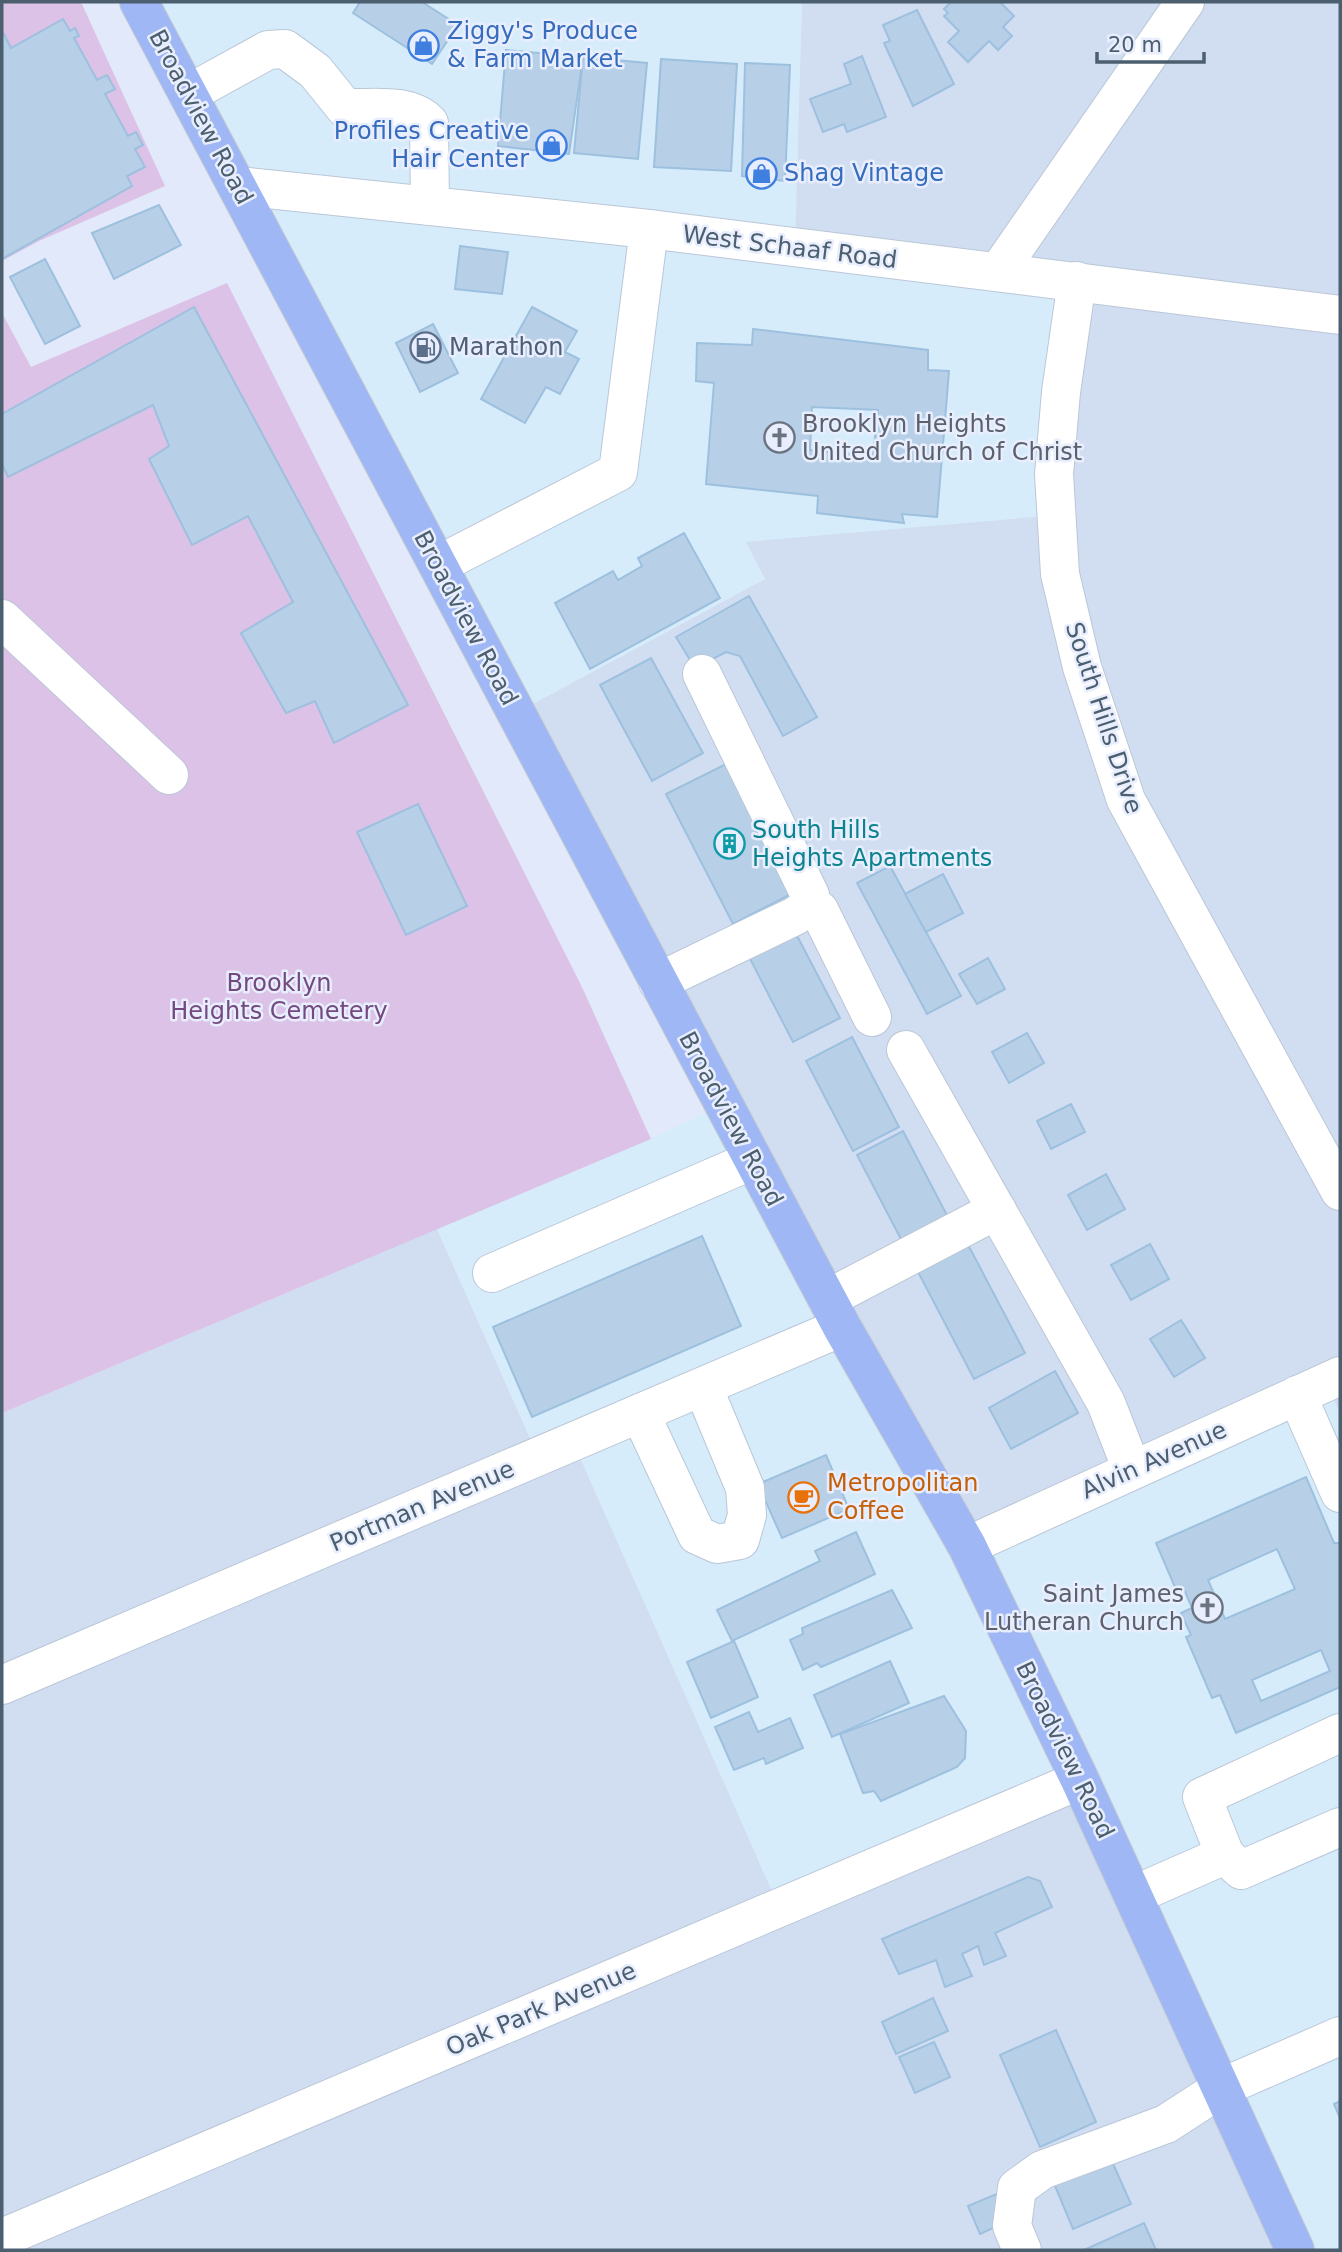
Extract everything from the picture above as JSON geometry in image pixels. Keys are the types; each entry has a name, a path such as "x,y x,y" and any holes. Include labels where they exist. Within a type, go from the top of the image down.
{"main road":[{"name":"Broadview Road","path":"139,2 239,186 752,1160 967,1546 1134,1895 1295,2250"}],"street":[{"path":"998,272 1185,2"},
{"path":"188,94 268,51 285,49 314,71 345,108 409,110 421,115 429,123 430,206"},
{"name":"West Schaaf Road","path":"239,186 649,229 1340,315"},
{"path":"438,565 618,472 649,229"},
{"name":"South Hills Drive","path":"1077,281 1061,392 1054,474 1060,574 1082,667 1126,800 1340,1191"},
{"path":"2,619 169,775"},
{"path":"702,674 810,895 810,906"},
{"path":"658,982 810,906"},
{"path":"810,906 819,910 872,1017"},
{"path":"906,1050 1106,1403 1132,1471"},
{"path":"492,1273 752,1160"},
{"name":"Portman Avenue","path":"2,1685 703,1387 835,1313 997,1210"},
{"name":"Alvin Avenue","path":"967,1546 1340,1376"},
{"path":"640,1413 697,1535 717,1544 740,1540 747,1515 745,1488 703,1387"},
{"path":"1297,1395 1340,1493"},
{"path":"1340,1733 1202,1797 1225,1855 1241,1870 1340,1827"},
{"name":"Oak Park Avenue","path":"2,2238 1080,1780"},
{"path":"1134,1895 1225,1855"},
{"path":"1022,2250 1012,2226 1017,2188 1042,2170 1166,2124 1223,2087 1340,2036"}],"shaded area":[{"path":"139,2 802,2 795,248 1077,281 1057,515 746,542 765,579 516,713"},
{"path":"802,2 1340,2 1340,1414 1326,1383 967,1546 516,713 765,579 745,542 794,248"},
{"path":"723,1104 967,1545 1326,1382 1340,1415 1340,2250 1295,2250 1080,1780 779,1907 573,1442 538,1456 437,1229 651,1139"},
{"path":"437,1229 538,1456 573,1442 1080,1780 1295,2250 2,2250 2,1413"}],"green space":[{"path":"2,2 81,2 165,186 39,241 2,261"},
{"name":"Brooklyn Heights Cemetery","path":"227,283 581,985 651,1139 2,1413 2,313 31,367"}],"building":[{"name":"Ziggy's Produce & Farm Market","path":"360,2 422,2 458,25 432,64 353,13"},
{"path":"951,2 1000,2 1014,16 1003,27 1012,36 998,50 989,41 968,62 948,42 959,31 944,16 948,13 944,9"},
{"path":"917,10 954,84 913,106 884,43 890,41 883,25"},
{"path":"63,19 70,31 75,28 79,36 74,38 97,80 107,75 115,89 105,94 128,136 136,132 143,145 135,149 145,167 127,176 132,186 2,259 2,35 4,34 11,48"},
{"path":"506,50 583,57 569,154 498,146"},
{"path":"862,56 886,117 847,132 844,124 823,132 810,99 851,84 844,64"},
{"path":"583,57 647,63 638,159 574,153"},
{"path":"661,59 737,64 731,171 654,167"},
{"path":"745,63 790,65 785,181 742,176"},
{"path":"159,205 181,245 114,279 92,233"},
{"path":"460,246 508,252 502,294 455,289"},
{"path":"45,259 80,326 45,344 10,277"},
{"path":"194,307 408,705 334,743 315,701 286,713 241,633 293,602 248,516 192,545 149,459 169,446 153,405 8,477 2,464 2,414"},
{"path":"532,307 577,331 565,352 579,359 560,394 546,387 525,423 481,399"},
{"path":"433,324 458,373 420,392 396,343"},
{"path":"753,329 928,350 928,370 949,371 937,517 902,514 904,523 817,513 818,496 706,484 714,383 696,381 697,343 752,345","holes":["812,407 878,410 873,456 810,450"]},
{"path":"684,533 720,598 590,669 555,603 613,571 618,580 642,566 638,558"},
{"path":"749,596 817,717 783,736 740,656 726,652 695,668 676,637"},
{"path":"651,658 703,753 652,781 600,685"},
{"name":"South Hills Heights Apartments","path":"726,764 793,893 733,924 666,794"},
{"path":"418,804 467,906 406,935 357,832"},
{"path":"890,866 961,996 927,1014 857,883"},
{"path":"943,874 963,913 926,932 905,894"},
{"name":"South Hills Heights Apartments","path":"793,928 840,1018 793,1042 746,951"},
{"path":"988,958 1005,989 977,1004 959,974"},
{"path":"1027,1033 1044,1063 1009,1083 992,1052"},
{"path":"852,1037 899,1127 853,1151 806,1061"},
{"path":"1071,1104 1085,1132 1051,1149 1037,1121"},
{"path":"903,1131 950,1221 904,1245 857,1155"},
{"path":"1106,1174 1125,1209 1087,1230 1068,1195"},
{"path":"702,1236 741,1326 532,1417 493,1327"},
{"path":"965,1239 1025,1353 974,1379 915,1266"},
{"path":"1150,1244 1169,1279 1131,1300 1111,1265"},
{"path":"1181,1320 1205,1358 1174,1377 1150,1339"},
{"path":"1055,1371 1078,1413 1011,1449 989,1408"},
{"name":"Metropolitan Coffee","path":"826,1455 849,1509 782,1538 758,1484"},
{"path":"1306,1477 1334,1543 1340,1543 1340,1687 1236,1733 1220,1695 1212,1698 1186,1637 1191,1635 1181,1613 1192,1608 1184,1589 1177,1592 1156,1543","holes":["1277,1549 1295,1589 1225,1619 1208,1580","1321,1650 1330,1671 1261,1701 1252,1680"]},
{"path":"856,1532 875,1574 732,1641 717,1610 820,1561 815,1551"},
{"path":"892,1590 912,1628 821,1667 817,1663 803,1670 790,1640 803,1634 802,1628"},
{"path":"734,1641 758,1697 711,1718 687,1662"},
{"path":"890,1661 909,1703 832,1737 814,1695"},
{"path":"944,1696 966,1731 965,1758 957,1767 881,1801 874,1791 863,1793 840,1734"},
{"path":"749,1712 758,1732 790,1718 803,1748 766,1764 764,1758 734,1770 715,1727"},
{"path":"1028,1877 1040,1881 1052,1907 995,1933 1006,1956 984,1965 978,1946 962,1954 972,1976 945,1987 936,1960 899,1974 882,1939"},
{"path":"933,1998 948,2031 896,2054 882,2022"},
{"path":"1056,2030 1096,2122 1040,2147 1000,2055"},
{"path":"934,2042 950,2077 915,2093 899,2057"},
{"path":"1340,2101 1340,2118 1334,2104"},
{"path":"1110,2157 1131,2204 1073,2229 1053,2181"},
{"path":"999,2193 1011,2220 980,2234 968,2206"},
{"path":"1144,2223 1156,2250 1084,2250"}],"place":[{"name":"Ziggy's Produce & Farm Market","path":"424,45"},
{"name":"Profiles Creative Hair Center","path":"552,145"},
{"name":"Shag Vintage","path":"761,173"},
{"name":"Marathon","path":"426,347"},
{"name":"Brooklyn Heights United Church of Christ","path":"779,438"},
{"name":"South Hills Heights Apartments","path":"729,844"},
{"name":"Metropolitan Coffee","path":"804,1497"},
{"name":"Saint James Lutheran Church","path":"1207,1608"}]}
